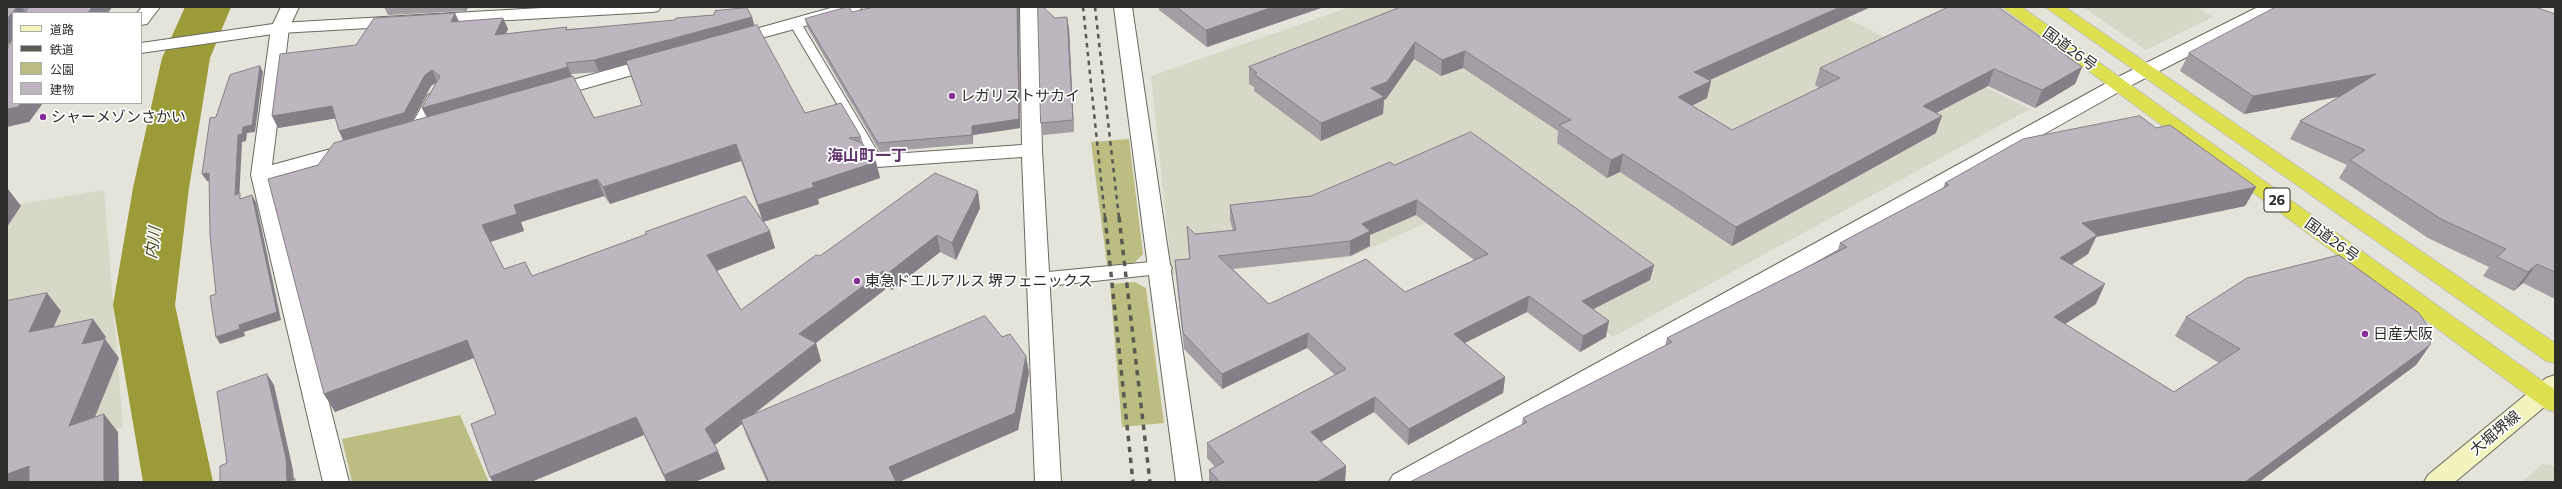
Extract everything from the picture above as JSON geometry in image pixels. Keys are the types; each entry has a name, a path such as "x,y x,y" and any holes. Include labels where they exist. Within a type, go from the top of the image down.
{"highway":[{"name":"国道26号","path":"2011,7 2551,394"},
{"name":"国道26号","path":"2054,7 2555,355"}],"main road":[{"name":"大堀堺線","path":"2437,482 2551,394"}],"street":[{"path":"142,19 151,7"},
{"path":"290,7 280,28 261,175 336,482"},
{"path":"142,48 280,28 652,7"},
{"path":"712,46 789,19 853,7"},
{"path":"1029,7 1032,150 1048,482"},
{"path":"1123,7 1161,268 1189,482"},
{"path":"1402,482 2119,84 2271,7"},
{"path":"528,99 674,57"},
{"path":"406,134 436,125"},
{"path":"261,175 368,144"},
{"path":"877,161 1032,150"},
{"path":"1038,280 1161,268"}],"lane":[{"path":"789,19 877,161"},
{"path":"406,134 438,87"}],"shaded area":[{"path":"192,7 228,7 203,46 188,57 179,60 184,47 187,20"},
{"path":"1350,7 1824,7 2030,109 1613,337 1448,213 1351,257 1172,275 1151,76"},
{"path":"2083,7 2197,7 2213,17 2146,50"},
{"path":"104,190 123,427 7,463 7,206"},
{"path":"2542,464 2555,466 2555,482 2522,482"}],"green space":[{"path":"1129,139 1143,254 1133,264 1107,265 1091,142"},
{"path":"1135,282 1146,288 1164,423 1122,427 1110,284"},
{"path":"460,415 489,482 352,482 342,439"}],"pier":[{"path":"220,25 207,45 183,49 184,30"}],"building":[{"path":"7,7 17,7 12,12 7,19"},
{"path":"26,7 92,7 89,12 26,12 28,8"},
{"path":"849,7 852,12 874,7 1017,7 1019,119 972,126 972,135 878,143 805,19"},
{"path":"1038,7 1043,7 1055,18 1067,17 1073,120 1041,123"},
{"path":"1177,7 1273,7 1206,30"},
{"path":"1401,7 1840,7 1694,72 1711,81 1678,97 1732,130 1840,78 1820,68 1948,7 1998,7 2082,67 2042,90 1994,69 1923,106 1942,116 1736,227 1623,154 1611,160 1559,125 1571,120 1465,51 1442,60 1415,42 1387,82 1371,88 1384,97 1321,123 1254,74 1257,73 1249,67"},
{"path":"2276,7 2535,7 2555,14 2555,272 2537,264 2528,272 2497,257 2506,249 2441,219 2350,160 2365,150 2300,121 2376,74 2253,96 2189,53"},
{"path":"747,8 752,17 594,60 566,63 568,67 422,108 440,76 432,70 425,75 404,113 339,131 332,106 272,116 280,54 356,45 374,18 455,13 451,22 503,18 495,35 567,27 566,30 675,20 676,18 714,15 715,11"},
{"path":"757,25 805,113 841,103 861,137 849,138 862,143 876,162 812,183 814,187 758,205 736,144 603,187 597,179 514,205 517,214 482,225 504,269 525,262 532,276 647,234 645,232 745,196 770,231 707,255 741,310 816,255 820,256 935,173 978,191 952,243 937,235 888,273 883,271 799,334 816,343 705,429 718,451 664,475 636,417 490,477 471,424 496,414 467,340 324,394 268,179 318,165 334,143 573,76 594,118 642,105 626,61"},
{"path":"12,40 12,104 20,104 18,107 7,109 7,50"},
{"path":"260,66 252,125 243,127 242,134 238,135 235,195 240,193 240,199 252,195 277,312 239,325 240,329 216,337 210,296 216,294 210,235 209,173 202,174 210,118 216,117 230,75"},
{"path":"2140,116 2156,128 2170,125 2256,187 2082,223 2097,235 2060,258 2105,284 2054,317 2174,392 2240,349 2186,317 2247,278 2339,255 2419,313 2431,331 2430,345 2245,482 1410,482 1527,422 1523,418 1672,342 1667,338 1847,247 1840,243 1949,185 1945,183 2023,139"},
{"path":"1471,132 1654,265 1582,301 1609,321 1583,336 1529,296 1454,334 1505,377 1409,429 1375,397 1311,432 1346,466 1317,482 1220,482 1209,470 1224,462 1207,443 1346,369 1308,333 1222,374 1183,333 1175,260 1190,259 1187,226 1195,234 1236,230 1230,205 1311,196 1390,162 1394,165","holes":["1417,200 1488,254 1405,292 1366,259 1269,304 1218,256 1350,241 1370,231 1362,224"]},
{"path":"47,293 29,332 93,319 82,344 105,339 69,426 104,414 104,482 29,482 29,466 7,474 7,301"},
{"path":"985,316 1002,337 1010,334 1026,356 1015,413 889,467 896,482 769,482 741,420"},
{"path":"267,374 286,458 287,482 220,482 220,466 227,463 217,392"},
{"path":"295,479 295,482 288,482"}],"waterway":[{"name":"内川","path":"178,482 144,305 161,188 186,58 208,7"}],"railway":[{"path":"1083,7 1105,218"},
{"path":"1095,7 1119,218"},
{"path":"1105,217 1133,482"},
{"path":"1119,217 1150,482"}],"place":[{"name":"レガリストサカイ","path":"952,96"},
{"name":"シャーメゾンさかい","path":"43,117"},
{"name":"東急ドエルアルス 堺フェニックス","path":"857,281"},
{"name":"日産大阪","path":"2365,334"}],"district":[{"name":"海山町一丁","path":"867,156"}]}
